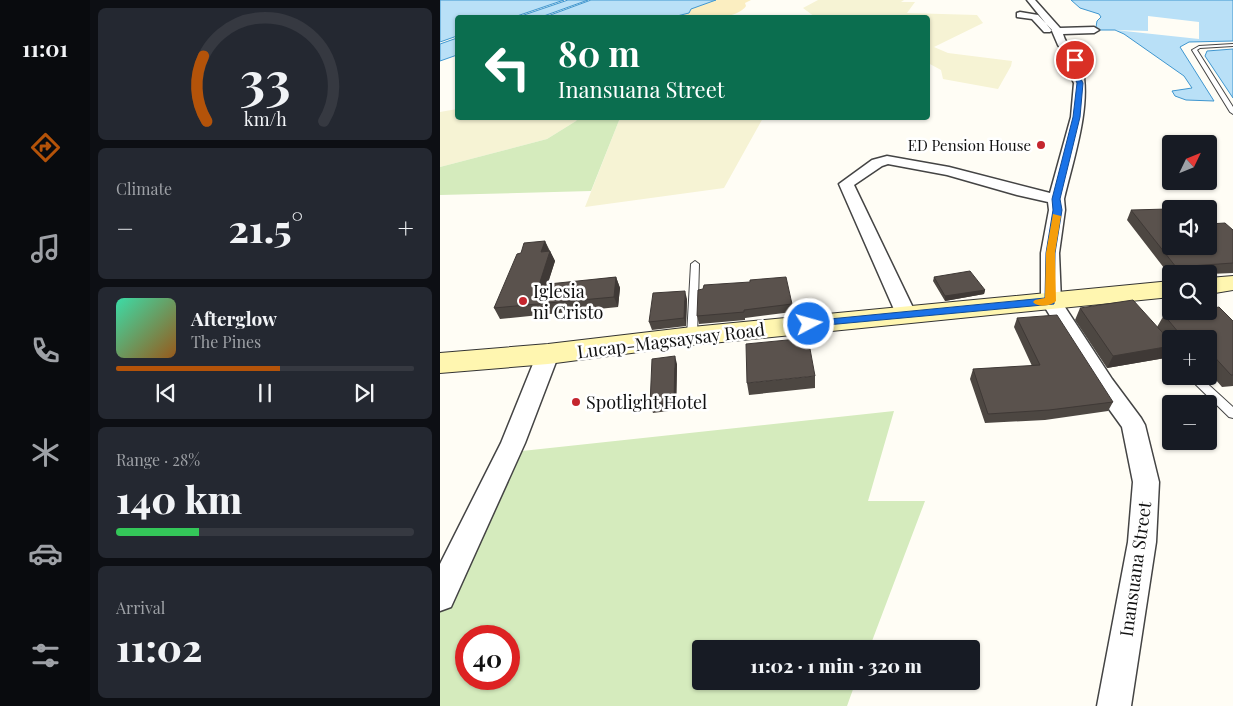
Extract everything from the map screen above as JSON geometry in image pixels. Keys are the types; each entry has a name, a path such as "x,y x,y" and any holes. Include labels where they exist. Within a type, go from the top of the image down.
{"street":[{"path":"1025,8 1038,10 1079,69 1077,77 1080,83 1076,117 1056,199 1057,210 1050,253 1051,301"},
{"path":"1059,41 1094,30"},
{"path":"906,314 846,184 877,163 887,160 949,171 1003,187 1056,199"},
{"path":"1217,285 1233,283"},
{"name":"Lucap-Magsaysay Road","path":"440,363 548,354 692,336 906,314 1051,301 1124,298 1162,291"},
{"name":"Inansuana Street","path":"1051,301 1104,385 1133,425 1146,482 1142,542 1114,706"},
{"path":"440,596 513,443 548,354"}],"lane":[{"path":"1233,44 1199,47 1194,50 1233,112"},
{"path":"692,336 695,264"},
{"path":"1202,385 1233,414"}],"shaded area":[{"path":"818,0 904,0 901,2 915,2 907,13 977,15 983,23 934,47 948,53 1012,61 1011,66 998,89 943,79 941,70 930,64 930,15 812,15 803,8"},
{"path":"455,109 455,120 577,120 547,139 440,167 440,112"},
{"path":"619,120 762,120 724,188 585,207"}],"green space":[{"path":"619,120 591,191 440,195 440,167 547,139 576,121"},
{"path":"894,411 868,501 925,501 872,640 692,640 692,690 853,690 847,706 440,706 440,578 494,454"}],"sand":[{"path":"716,0 751,0 745,3 746,6 740,11 732,15 683,15 689,13 691,9"}],"water":[{"path":"440,0 564,0 520,15 455,15 455,37 440,42"},
{"path":"568,0 588,0 547,15 524,15"},
{"path":"591,0 716,0 691,9 689,13 681,15 550,15"},
{"path":"1071,0 1233,0 1233,41 1189,42 1180,47 1214,101 1186,100 1175,96 1172,91 1192,88 1184,76 1124,34 1115,30 1099,30 1096,27 1097,21 1101,17 1099,14 1080,8"},
{"path":"455,39 455,56 440,61 440,44"},
{"path":"1233,49 1233,98 1205,56 1207,51"}],"pier":[{"path":"1148,16 1199,22 1199,39 1115,30 1148,31"}],"building":[{"path":"1162,209 1162,249 1131,210"},
{"path":"1225,223 1233,230 1233,263 1174,265 1167,255 1217,255 1217,224"},
{"path":"545,241 541,252 550,251 539,285 616,277 614,297 494,308 517,254 521,253 524,243"},
{"path":"970,271 985,290 945,296 934,277"},
{"path":"786,277 792,304 744,310 744,312 697,316 698,290 703,289 704,285"},
{"path":"685,291 684,318 649,322 653,293"},
{"path":"1133,300 1162,332 1162,348 1113,356 1080,308"},
{"path":"1217,307 1219,307 1233,321 1233,375 1217,360 1217,330 1176,330 1168,320 1217,320"},
{"path":"1057,315 1113,402 1049,410 988,414 973,369 1040,365 1017,318"},
{"path":"808,338 815,376 747,383 746,344"},
{"path":"675,356 674,402 650,405 652,359"}],"slow traffic":[{"path":"1038,302 1051,301 1050,253 1056,216"}],"place":[{"name":"ED Pension House","path":"1041,145"},
{"name":"Iglesia ni Cristo","path":"523,301"},
{"name":"Spotlight Hotel","path":"576,402"}],"route":[{"path":"809,324 1051,301 1050,253 1057,210 1056,199 1076,117 1080,83 1077,77 1079,69 1075,60"}]}
